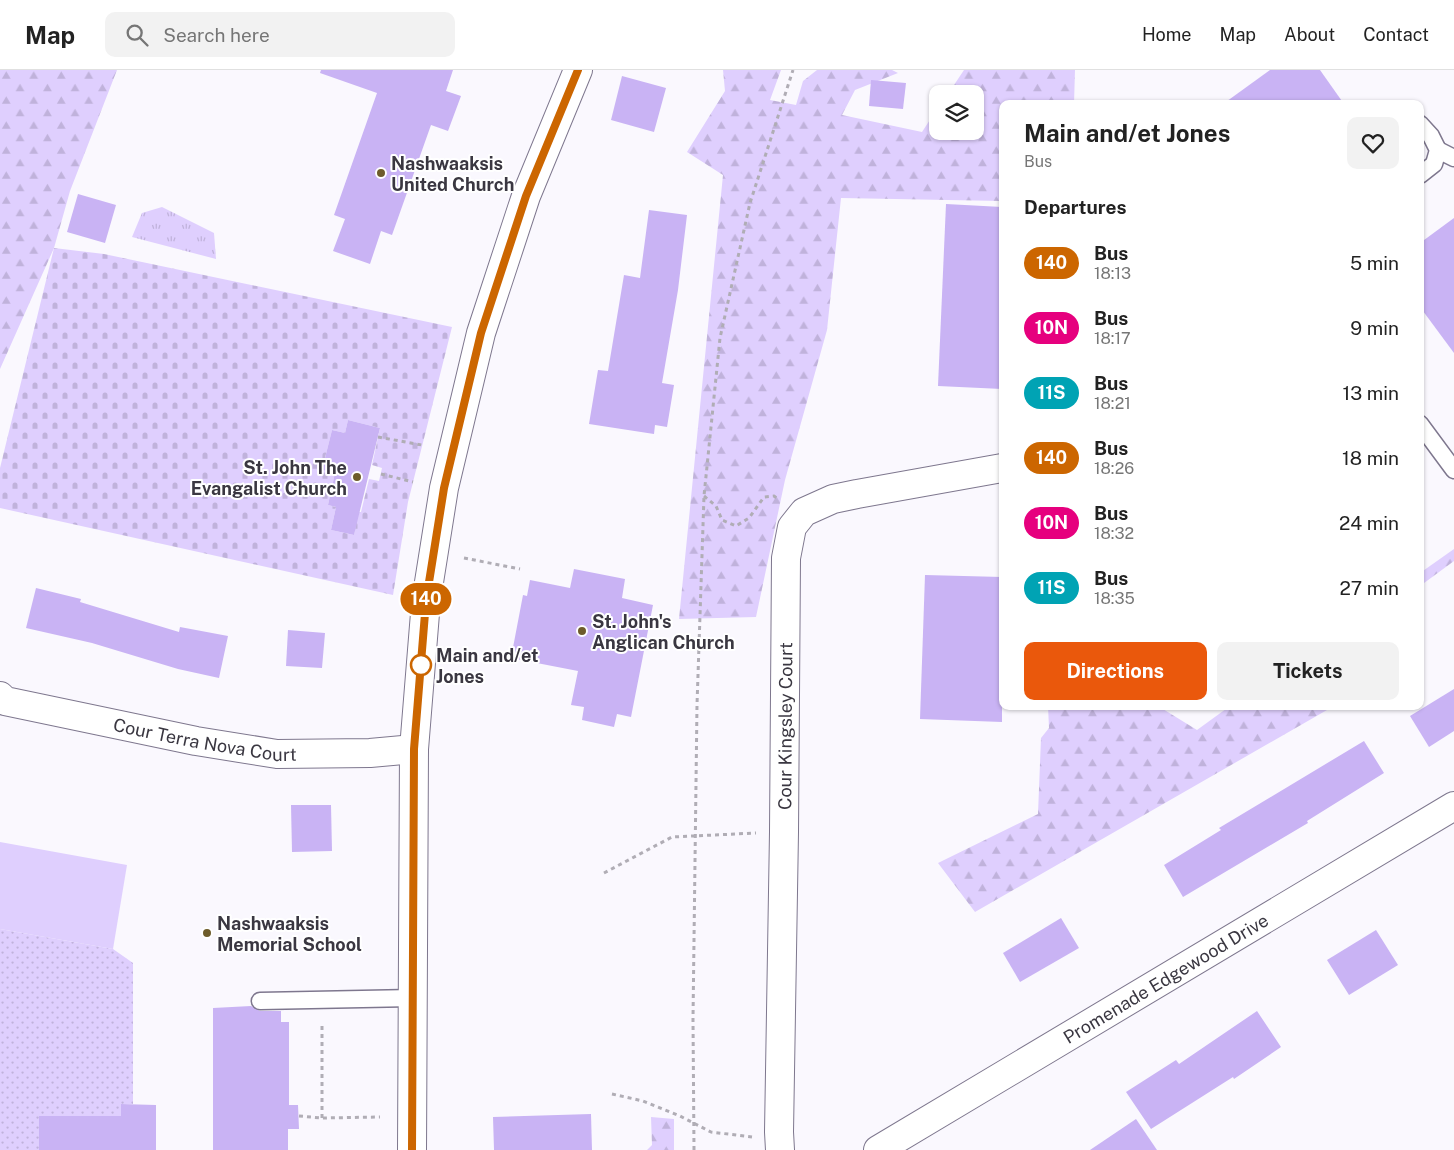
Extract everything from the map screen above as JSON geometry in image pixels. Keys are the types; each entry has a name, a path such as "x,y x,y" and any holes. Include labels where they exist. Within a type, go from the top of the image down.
{"street":[{"path":"412,1150 414,749 426,601 444,488 481,333 526,196 578,70"},
{"path":"804,512 832,500 857,494 999,469"},
{"name":"Cour Kingsley Court","path":"780,1145 786,558 792,527 804,512"},
{"name":"Cour Terra Nova Court","path":"0,696 5,701 196,741 277,754 370,753 414,749"},
{"name":"Promenade Edgewood Drive","path":"878,1150 1454,806"}],"lane":[{"path":"1424,128 1431,136 1438,150 1454,158"},
{"path":"1424,172 1434,164 1438,150"},
{"path":"1424,429 1454,470"},
{"path":"260,1002 413,998"}],"path":[{"path":"694,1150 693,1020 697,704 704,496 720,338 750,203 793,70"},
{"path":"378,437 422,445"},
{"path":"381,474 413,482"},
{"path":"704,496 716,506 722,520 736,526 748,518 764,497 774,496 804,512"},
{"path":"464,558 520,569"},
{"path":"604,873 672,837 784,832"},
{"path":"322,1016 322,1118"},
{"path":"612,1094 643,1102 712,1132 780,1145"},
{"path":"298,1116 322,1118 380,1117"}],"green space":[{"path":"0,70 117,70 70,191 54,248 0,369"},
{"path":"723,70 781,70 770,100 796,105 803,81 817,70 892,70 898,73 855,90 842,115 922,132 929,121 929,140 984,140 984,85 954,85 964,70 1075,70 1074,100 999,100 999,201 841,198 827,330 785,480 756,617 679,619 723,175 687,152 725,91"},
{"path":"162,207 214,233 216,259 132,237 142,213"},
{"path":"54,248 104,254 452,327 408,502 393,595 0,508 0,468","holes":["348,420 380,428 372,465 382,468 379,481 369,479 361,512 358,512 354,535 331,530 336,507 328,505 335,473 322,470 332,430 345,433"]},
{"path":"1454,549 1454,561 1424,583 1424,570"},
{"path":"1048,710 1164,710 1197,730 1224,710 1327,710 975,912 938,863 1038,814 1041,738 1049,728"},
{"path":"0,842 127,865 113,949 0,929"},
{"path":"0,929 113,949 133,963 133,1104 121,1104 121,1116 40,1116 39,1150 0,1150"},
{"path":"651,1117 674,1119 674,1150 647,1150 652,1145"}],"building":[{"name":"Nashwaaksis United Church","path":"321,70 453,70 446,91 461,96 448,131 431,125 392,235 381,231 370,264 333,251 345,219 334,215 377,93 320,73"},
{"path":"1270,70 1320,70 1341,100 1229,100"},
{"path":"622,76 666,88 654,132 611,120"},
{"path":"871,80 906,83 903,109 869,106"},
{"path":"78,194 116,205 105,243 67,232"},
{"path":"946,204 999,207 999,389 938,386"},
{"path":"649,210 687,215 678,290 662,383 674,385 667,427 655,425 654,434 589,424 598,370 608,371 624,275 640,278"},
{"path":"1454,218 1454,353 1424,312 1424,240"},
{"name":"St. John The Evangalist Church","path":"348,420 380,428 354,535 331,530 336,507 328,505 335,473 322,470 332,430 345,433"},
{"name":"St. John's Anglican Church","path":"574,569 625,579 622,598 653,605 631,717 617,714 614,727 582,720 584,707 571,705 578,671 511,658 523,595 527,596 530,580 570,588"},
{"path":"925,575 999,577 999,710 1002,710 1002,722 920,719"},
{"path":"36,588 81,599 80,602 179,632 180,627 228,636 219,678 178,669 92,643 26,628"},
{"path":"288,630 325,633 322,668 286,666"},
{"path":"1454,689 1454,731 1429,747 1410,716 1420,710 1424,710 1424,707"},
{"path":"1364,741 1384,773 1307,821 1308,823 1183,897 1164,865 1221,830 1219,828"},
{"path":"291,805 331,805 332,851 292,852"},
{"path":"1061,918 1079,948 1020,982 1003,953"},
{"path":"1376,930 1398,965 1349,995 1327,960"},
{"name":"Nashwaaksis Memorial School","path":"251,1006 260,1011 281,1011 281,1022 289,1022 289,1105 298,1105 299,1129 288,1129 288,1150 213,1150 213,1008"},
{"path":"1257,1011 1281,1047 1234,1079 1233,1077 1151,1129 1126,1092 1176,1060 1179,1064"},
{"path":"121,1104 156,1105 156,1150 39,1150 39,1116 121,1116"},
{"path":"591,1114 592,1150 494,1150 493,1117"},
{"path":"1136,1119 1157,1150 1090,1150"}],"bus line":[{"name":"140","path":"412,1150 412,1016 415,890 414,749 426,601 444,488 481,333 526,196 578,70"}],"place":[{"name":"Nashwaaksis United Church","path":"381,173"},
{"name":"St. John The Evangalist Church","path":"357,477"},
{"name":"St. John's Anglican Church","path":"582,631"},
{"name":"Main and/et Jones","path":"421,665"},
{"name":"Nashwaaksis Memorial School","path":"207,933"}]}
